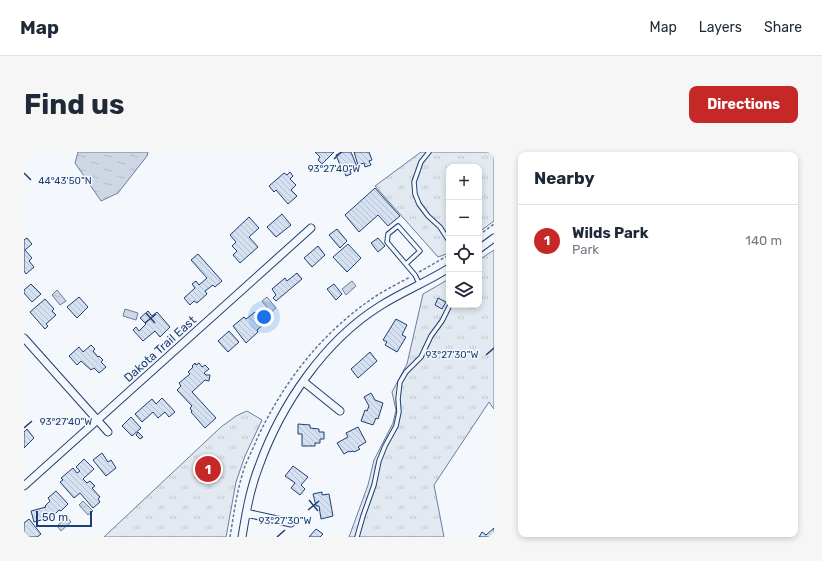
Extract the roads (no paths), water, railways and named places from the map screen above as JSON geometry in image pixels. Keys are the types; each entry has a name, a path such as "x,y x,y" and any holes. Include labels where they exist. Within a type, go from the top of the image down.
{"street":[{"name":"Dakota Trail East","path":"24,486 311,228"},
{"path":"482,247 494,238"},
{"path":"242,537 246,513 258,466 275,426 317,363 348,331 379,306 446,270"},
{"path":"24,338 108,432"},
{"path":"304,382 340,411"},
{"path":"246,513 291,523"}],"lane":[{"path":"429,152 421,162 414,182 415,194 419,204 428,216 440,227 446,236"},
{"path":"406,264 420,251 398,226 388,234 387,242 406,264 415,274 420,284"},
{"path":"357,537 374,485 382,452 396,426 399,412 398,399 400,382 406,372 421,356 431,336 442,321 448,308"}],"water":[{"path":"78,152 148,152 147,156 118,193 101,201 75,163"},
{"path":"352,281 356,286 346,295 342,289"},
{"path":"57,290 66,301 60,305 52,295"},
{"path":"267,297 276,308 271,312 262,301"},
{"path":"125,309 138,313 136,320 123,316"},
{"path":"83,501 93,511 88,515 79,505"},
{"path":"67,517 71,522 61,531 57,526"}],"place":[{"name":"Wilds Park","path":"208,469"}]}
